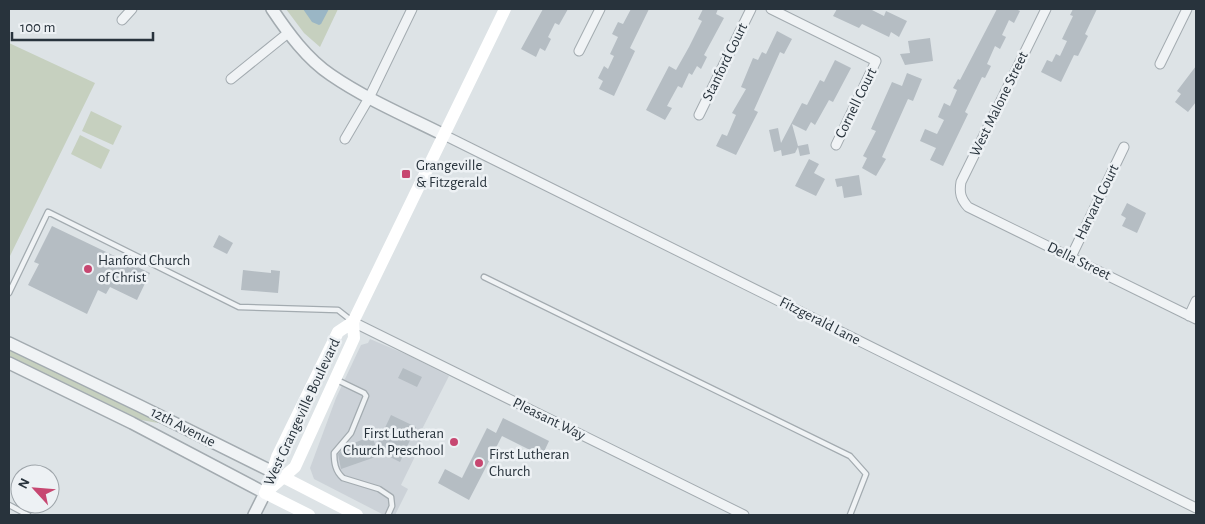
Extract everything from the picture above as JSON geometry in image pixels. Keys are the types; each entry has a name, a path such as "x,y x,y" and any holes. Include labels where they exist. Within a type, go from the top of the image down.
{"main road":[{"name":"West Grangeville Boulevard","path":"265,493 278,475 295,467 354,338 353,322 505,9"},
{"name":"West Grangeville Boulevard","path":"278,475 278,456 338,332 353,322"},
{"name":"12th Avenue","path":"278,475 357,515"},
{"name":"12th Avenue","path":"265,493 309,515"}],"street":[{"path":"122,20 132,9"},
{"path":"272,9 288,33 330,75 369,98 444,135"},
{"path":"345,139 369,98 412,9"},
{"path":"579,51 600,9"},
{"name":"Stanford Court","path":"699,115 751,9"},
{"name":"Cornell Court","path":"771,9 876,61 836,145"},
{"name":"West Malone Street","path":"963,201 959,192 960,182 1046,9"},
{"path":"1160,64 1187,9"},
{"path":"231,79 288,33"},
{"name":"Fitzgerald Lane","path":"444,135 1196,508"},
{"name":"Harvard Court","path":"1070,257 1124,147"},
{"name":"Della Street","path":"963,201 968,207 1193,317"},
{"path":"1193,317 1196,301"},
{"name":"Pleasant Way","path":"353,322 744,515"},
{"name":"12th Avenue","path":"9,343 278,475"},
{"name":"12th Avenue","path":"9,363 132,423 265,493"},
{"path":"254,515 265,493"}],"lane":[{"path":"9,293 48,212 239,307 338,310 353,322"},
{"path":"484,277 850,456 866,474 850,515"},
{"path":"335,379 364,393 366,396 351,433 334,452 334,464 343,478 379,489 391,497 392,506 388,515"},
{"path":"9,505 28,515"}],"shaded area":[{"path":"370,339 410,356 449,376 417,439 422,442 401,485 408,489 395,515 384,515 314,479 310,468 336,398 361,345 368,343"}],"green space":[{"path":"286,9 338,9 320,47 304,33"},
{"path":"9,43 95,83 9,258"},
{"path":"91,111 122,126 113,145 82,131"},
{"path":"80,135 110,150 101,169 71,154"},
{"path":"9,348 158,420 158,423 141,420 9,356"}],"water":[{"path":"303,9 329,9 319,25 312,22"}],"building":[{"path":"543,9 568,9 559,25 555,23 548,37 551,39 545,51 540,48 536,57 521,49"},
{"path":"631,9 649,9 630,48 635,51 614,96 599,89 603,81 598,78 604,66 608,69 614,56 610,54 618,37 612,34 618,22 623,24"},
{"path":"703,9 718,9 716,14 724,18 704,55 707,57 701,69 697,66 692,75 689,73 682,88 678,86 667,106 672,108 665,120 646,110 669,66 676,70 689,47 702,21 698,19"},
{"path":"837,9 870,9 884,16 886,11 907,21 899,37 891,32 889,37 862,24 859,28 833,16"},
{"path":"997,9 1016,9 1020,11 1014,23 1009,20 1002,35 1006,37 1000,49 995,46 987,64 991,66 985,78 982,77 965,112 968,114 943,166 930,160 936,148 920,141 925,129 937,134 944,120 938,117 944,103 950,106 957,90 953,88 958,79 960,80"},
{"path":"1073,9 1097,9 1085,34 1088,36 1078,56 1074,55 1061,82 1041,72 1047,60 1052,62 1056,54 1060,56 1067,41 1062,39 1073,16 1070,15"},
{"path":"777,31 792,39 784,54 780,52 754,110 758,112 736,155 716,146 722,134 727,136 736,115 732,113 746,89 741,87 753,58 758,60 762,52 766,54"},
{"path":"930,38 933,61 905,65 900,54 910,53 908,41"},
{"path":"835,60 851,68 833,102 829,100 815,125 811,122 806,131 792,124 798,146 808,144 810,154 800,156 798,147 795,153 782,156 781,150 774,152 769,130 778,128 781,143 802,103 807,105 820,80 824,82"},
{"path":"1196,66 1196,102 1188,112 1175,102 1181,94 1177,91"},
{"path":"907,73 922,79 913,101 908,99 882,157 886,159 876,176 862,168 867,158 863,156 876,131 871,129 892,82 902,86"},
{"path":"809,159 819,164 814,173 825,179 816,196 795,186"},
{"path":"859,175 862,195 844,198 842,186 837,187 835,179"},
{"path":"1127,203 1146,213 1137,233 1122,226 1126,218 1121,215"},
{"name":"Hanford Church of Christ","path":"52,226 150,273 137,300 110,287 106,294 98,290 87,314 28,285 39,264 34,262"},
{"path":"219,235 233,243 227,254 213,247"},
{"path":"243,270 271,273 271,270 280,271 278,293 241,290"},
{"path":"403,368 422,377 417,387 398,378"},
{"path":"391,415 416,427 400,462 384,454 341,469 338,454 346,446 372,436 376,447"},
{"name":"First Lutheran Church","path":"503,418 549,441 542,456 502,436 469,500 438,483 445,469 462,478 487,428 496,433"}],"place":[{"name":"Grangeville & Fitzgerald","path":"406,174"},
{"name":"Hanford Church of Christ","path":"88,269"},
{"name":"First Lutheran Church Preschool","path":"454,442"},
{"name":"First Lutheran Church","path":"479,463"}]}
